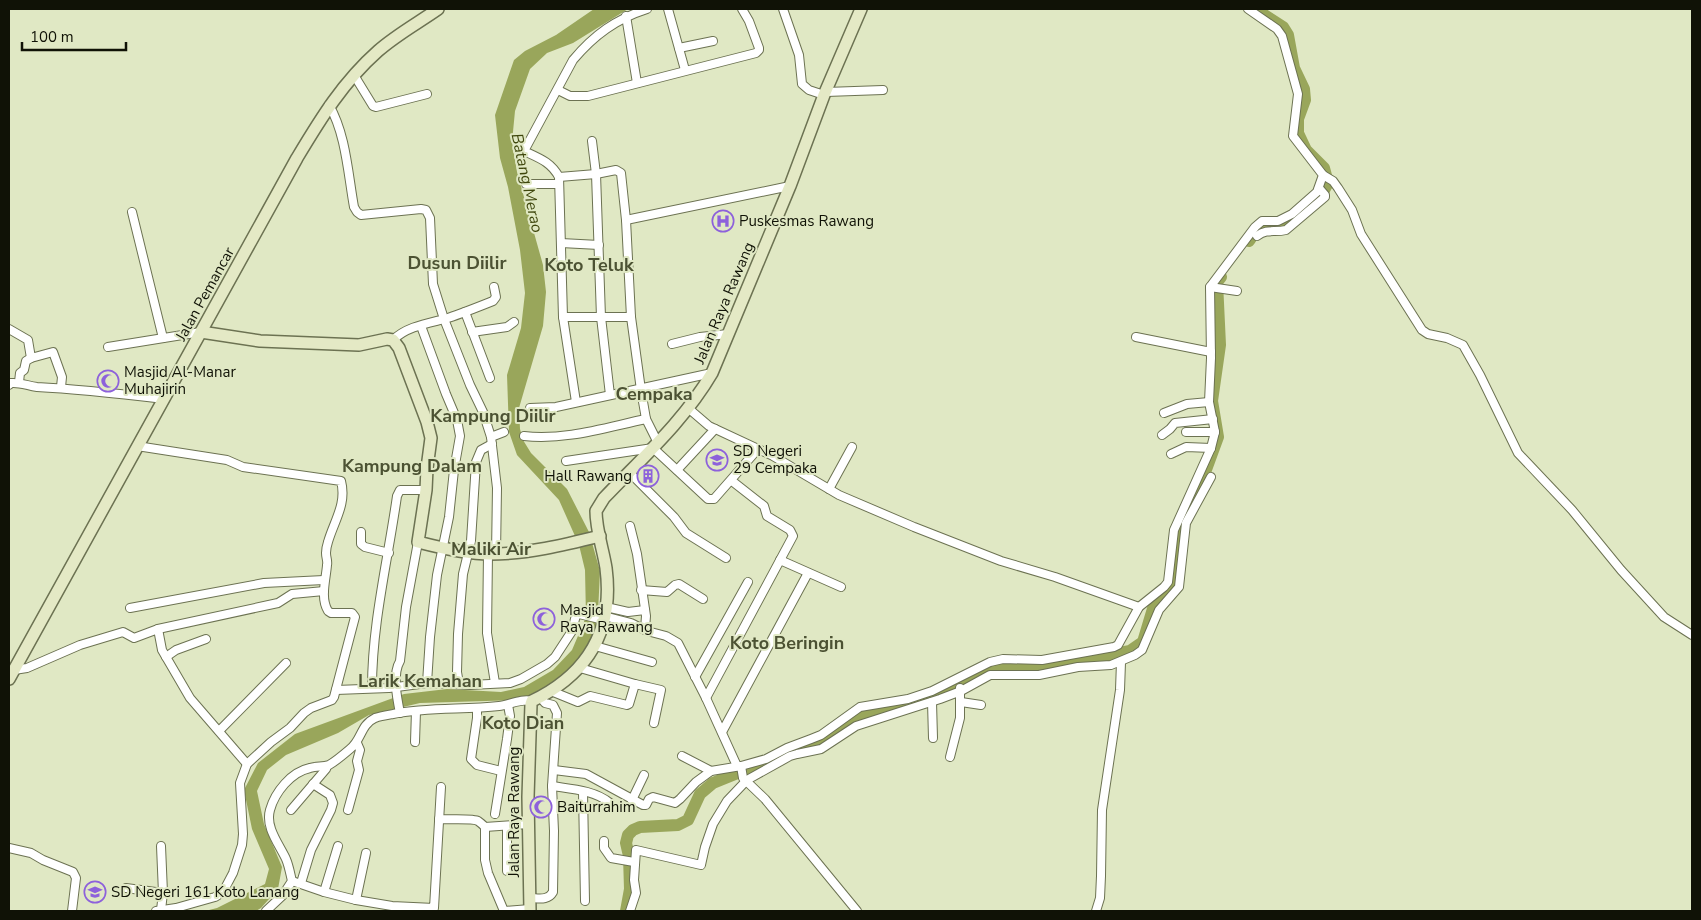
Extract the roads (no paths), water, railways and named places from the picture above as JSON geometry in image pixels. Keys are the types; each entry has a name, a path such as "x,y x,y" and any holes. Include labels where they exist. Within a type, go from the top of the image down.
{"main road":[{"name":"Jalan Pemancar","path":"11,674 297,158 329,105 354,75 380,49 438,9"},
{"name":"Jalan Raya Rawang","path":"530,906 528,824 530,713 541,696 566,680 580,668 595,646 607,592 606,569 597,537 596,516 598,506 688,408 701,392 712,373 861,9"},
{"path":"201,332 260,342 359,345 393,340 399,348 427,422 431,438 418,542 442,549 492,554 535,550 597,537"}],"street":[{"path":"576,402 563,317 559,180 555,170 546,161 524,151 573,60 582,48 626,16 647,9"},
{"path":"668,9 685,70"},
{"path":"558,90 570,96 588,96 758,52 759,48 742,9"},
{"path":"783,9 799,55 802,84 808,90 825,93 884,90"},
{"path":"1248,9 1277,29 1282,36 1298,94 1293,136 1323,175 1333,181 1352,210 1361,234 1422,330 1428,334 1447,338 1463,345 1480,375 1518,453 1572,510 1621,570 1664,617 1692,635"},
{"path":"626,16 636,83"},
{"path":"679,48 713,41"},
{"path":"354,75 373,106 376,107 427,94"},
{"path":"329,105 341,131 354,207 357,212 361,215 421,208 426,210 430,218 432,277 444,319 470,385 483,412 491,440 497,488 487,633 495,683"},
{"path":"592,141 596,174 601,317 610,395"},
{"path":"526,184 616,170 621,173 626,220 631,317 646,419 655,445 677,470 711,500 732,480 757,450"},
{"path":"1257,236 1268,230 1279,232 1286,230 1325,197 1322,191 1323,175"},
{"path":"626,220 790,186"},
{"path":"630,911 636,893 631,861 636,850 701,865 713,824 727,801 745,779 796,754 821,749 861,724 932,702 960,685 990,662 1003,659 1042,660 1114,647 1121,642 1142,606 1168,582 1174,530 1211,448 1215,432 1209,402 1214,288 1223,268 1257,225 1264,221 1275,222 1285,219 1322,191"},
{"path":"132,212 163,338"},
{"path":"561,243 598,245"},
{"path":"393,340 399,334 496,300 494,287"},
{"path":"1214,288 1237,291"},
{"path":"465,312 490,378"},
{"path":"563,317 631,317"},
{"path":"472,332 507,327 514,322"},
{"path":"421,326 457,420 460,436 449,517 434,598 427,683"},
{"path":"9,329 29,342 31,358"},
{"path":"108,347 201,332"},
{"path":"672,344 700,336 728,334"},
{"path":"1136,337 1211,352"},
{"path":"19,382 19,376 24,370 26,361 53,352 62,377 61,388"},
{"path":"530,408 556,407 712,373"},
{"path":"9,385 10,383 19,382 34,386 164,399"},
{"path":"1164,413 1187,404 1209,402"},
{"path":"688,408 709,426 773,456 829,489 914,527 1000,561 1158,610"},
{"path":"524,436 542,437 578,433 646,419"},
{"path":"1162,435 1175,423 1213,419"},
{"path":"677,470 715,429"},
{"path":"459,684 457,672 458,634 462,574 471,541 476,462 480,450 504,432"},
{"path":"1186,432 1215,432"},
{"path":"566,461 655,445"},
{"path":"137,446 227,460 244,467 340,481 342,504 326,553 328,562 324,580 324,591 328,611 352,613 355,617 332,700 311,708 247,764 240,782 242,845 231,878 223,892 177,910 159,910 163,893 161,846"},
{"path":"829,489 852,446"},
{"path":"1171,454 1186,447 1211,448"},
{"path":"629,472 674,517 686,533 726,558"},
{"path":"554,770 586,774 646,806 653,797 674,803 711,771 740,767 766,759 787,748 822,736 860,707 908,699 990,675 1039,675 1078,667 1111,665 1121,662 1142,650 1158,610 1179,587 1186,523 1211,477"},
{"path":"706,698 793,536 792,533 767,516 764,506 732,480"},
{"path":"372,688 373,640 398,492 404,489 426,490"},
{"path":"630,526 645,610 646,629"},
{"path":"361,532 361,544 365,547 389,553"},
{"path":"400,712 397,666 400,661 406,607 418,542"},
{"path":"780,560 840,587"},
{"path":"722,732 808,573"},
{"path":"130,608 264,583 324,580"},
{"path":"695,677 748,582"},
{"path":"641,590 667,592 679,584 703,599"},
{"path":"11,674 84,643 123,632 134,638 158,629 278,603 292,594 324,591"},
{"path":"603,616 645,610"},
{"path":"336,690 427,683 510,683 521,679 555,657 568,639 576,615 579,614 603,616 666,636 678,643 745,779 765,799 857,911"},
{"path":"158,629 162,650 190,698 247,764"},
{"path":"166,657 176,650 206,639"},
{"path":"595,646 652,662"},
{"path":"1096,911 1100,898 1102,810 1120,690 1121,662"},
{"path":"220,731 286,663"},
{"path":"580,668 661,690 654,723"},
{"path":"348,810 359,770 357,761 360,750 358,744 361,731 366,723 376,718 400,712 477,709 508,705 541,696 578,702 590,696 629,704 635,684"},
{"path":"950,757 960,718 960,685"},
{"path":"485,827 487,867 505,911 530,906 551,896 553,892 552,786 557,713 553,705 545,703 541,696"},
{"path":"932,702 933,738"},
{"path":"961,702 981,704"},
{"path":"496,814 510,716 508,705"},
{"path":"477,709 471,759 477,765 501,771"},
{"path":"415,742 416,711"},
{"path":"822,736 827,745"},
{"path":"266,911 283,895 292,881 286,859 268,820 269,811 280,791 296,774 309,768 326,766 358,744"},
{"path":"682,756 711,771"},
{"path":"291,810 326,769 326,766"},
{"path":"632,800 644,775"},
{"path":"301,884 311,850 331,810 332,803 330,795 313,784"},
{"path":"552,786 602,796 610,802"},
{"path":"292,881 356,900 392,906 434,908 441,787"},
{"path":"583,792 585,901"},
{"path":"439,819 477,820 485,827 528,824"},
{"path":"507,826 507,871"},
{"path":"604,840 604,848 611,858 631,861"},
{"path":"324,892 338,846"},
{"path":"9,848 31,853 73,872 76,878 72,911"},
{"path":"356,900 366,853"},
{"path":"126,888 163,893"}],"waterway":[{"path":"1249,241 1257,229 1288,223 1322,194 1328,183 1324,168 1306,150 1298,133 1298,119 1305,100 1304,89 1294,68 1288,35 1283,27 1255,9"},
{"path":"626,911 630,889 629,856 626,843 628,835 640,827 678,825 688,820 700,794 713,783 782,755 822,743 870,711 914,704 1004,665 1043,668 1130,651 1143,642 1155,602 1172,584 1182,519 1196,497 1218,437 1212,401 1220,345 1217,282 1221,277"}],"place":[{"name":"Puskesmas Rawang","path":"723,221"},
{"name":"Masjid Al-Manar Muhajirin","path":"108,381"},
{"name":"SD Negeri 29 Cempaka","path":"717,460"},
{"name":"Hall Rawang","path":"648,476"},
{"name":"Masjid Raya Rawang","path":"544,619"},
{"name":"Baiturrahim","path":"541,807"},
{"name":"SD Negeri 161 Koto Lanang","path":"95,892"}],"district":[{"name":"Dusun Diilir","path":"457,263"},
{"name":"Koto Teluk","path":"589,265"},
{"name":"Cempaka","path":"654,394"},
{"name":"Kampung Diilir","path":"493,416"},
{"name":"Kampung Dalam","path":"412,466"},
{"name":"Maliki Air","path":"491,549"},
{"name":"Koto Beringin","path":"787,643"},
{"name":"Larik Kemahan","path":"420,681"},
{"name":"Koto Dian","path":"523,723"}],"water label":[{"name":"Batang Merao","path":"527,183"}]}
